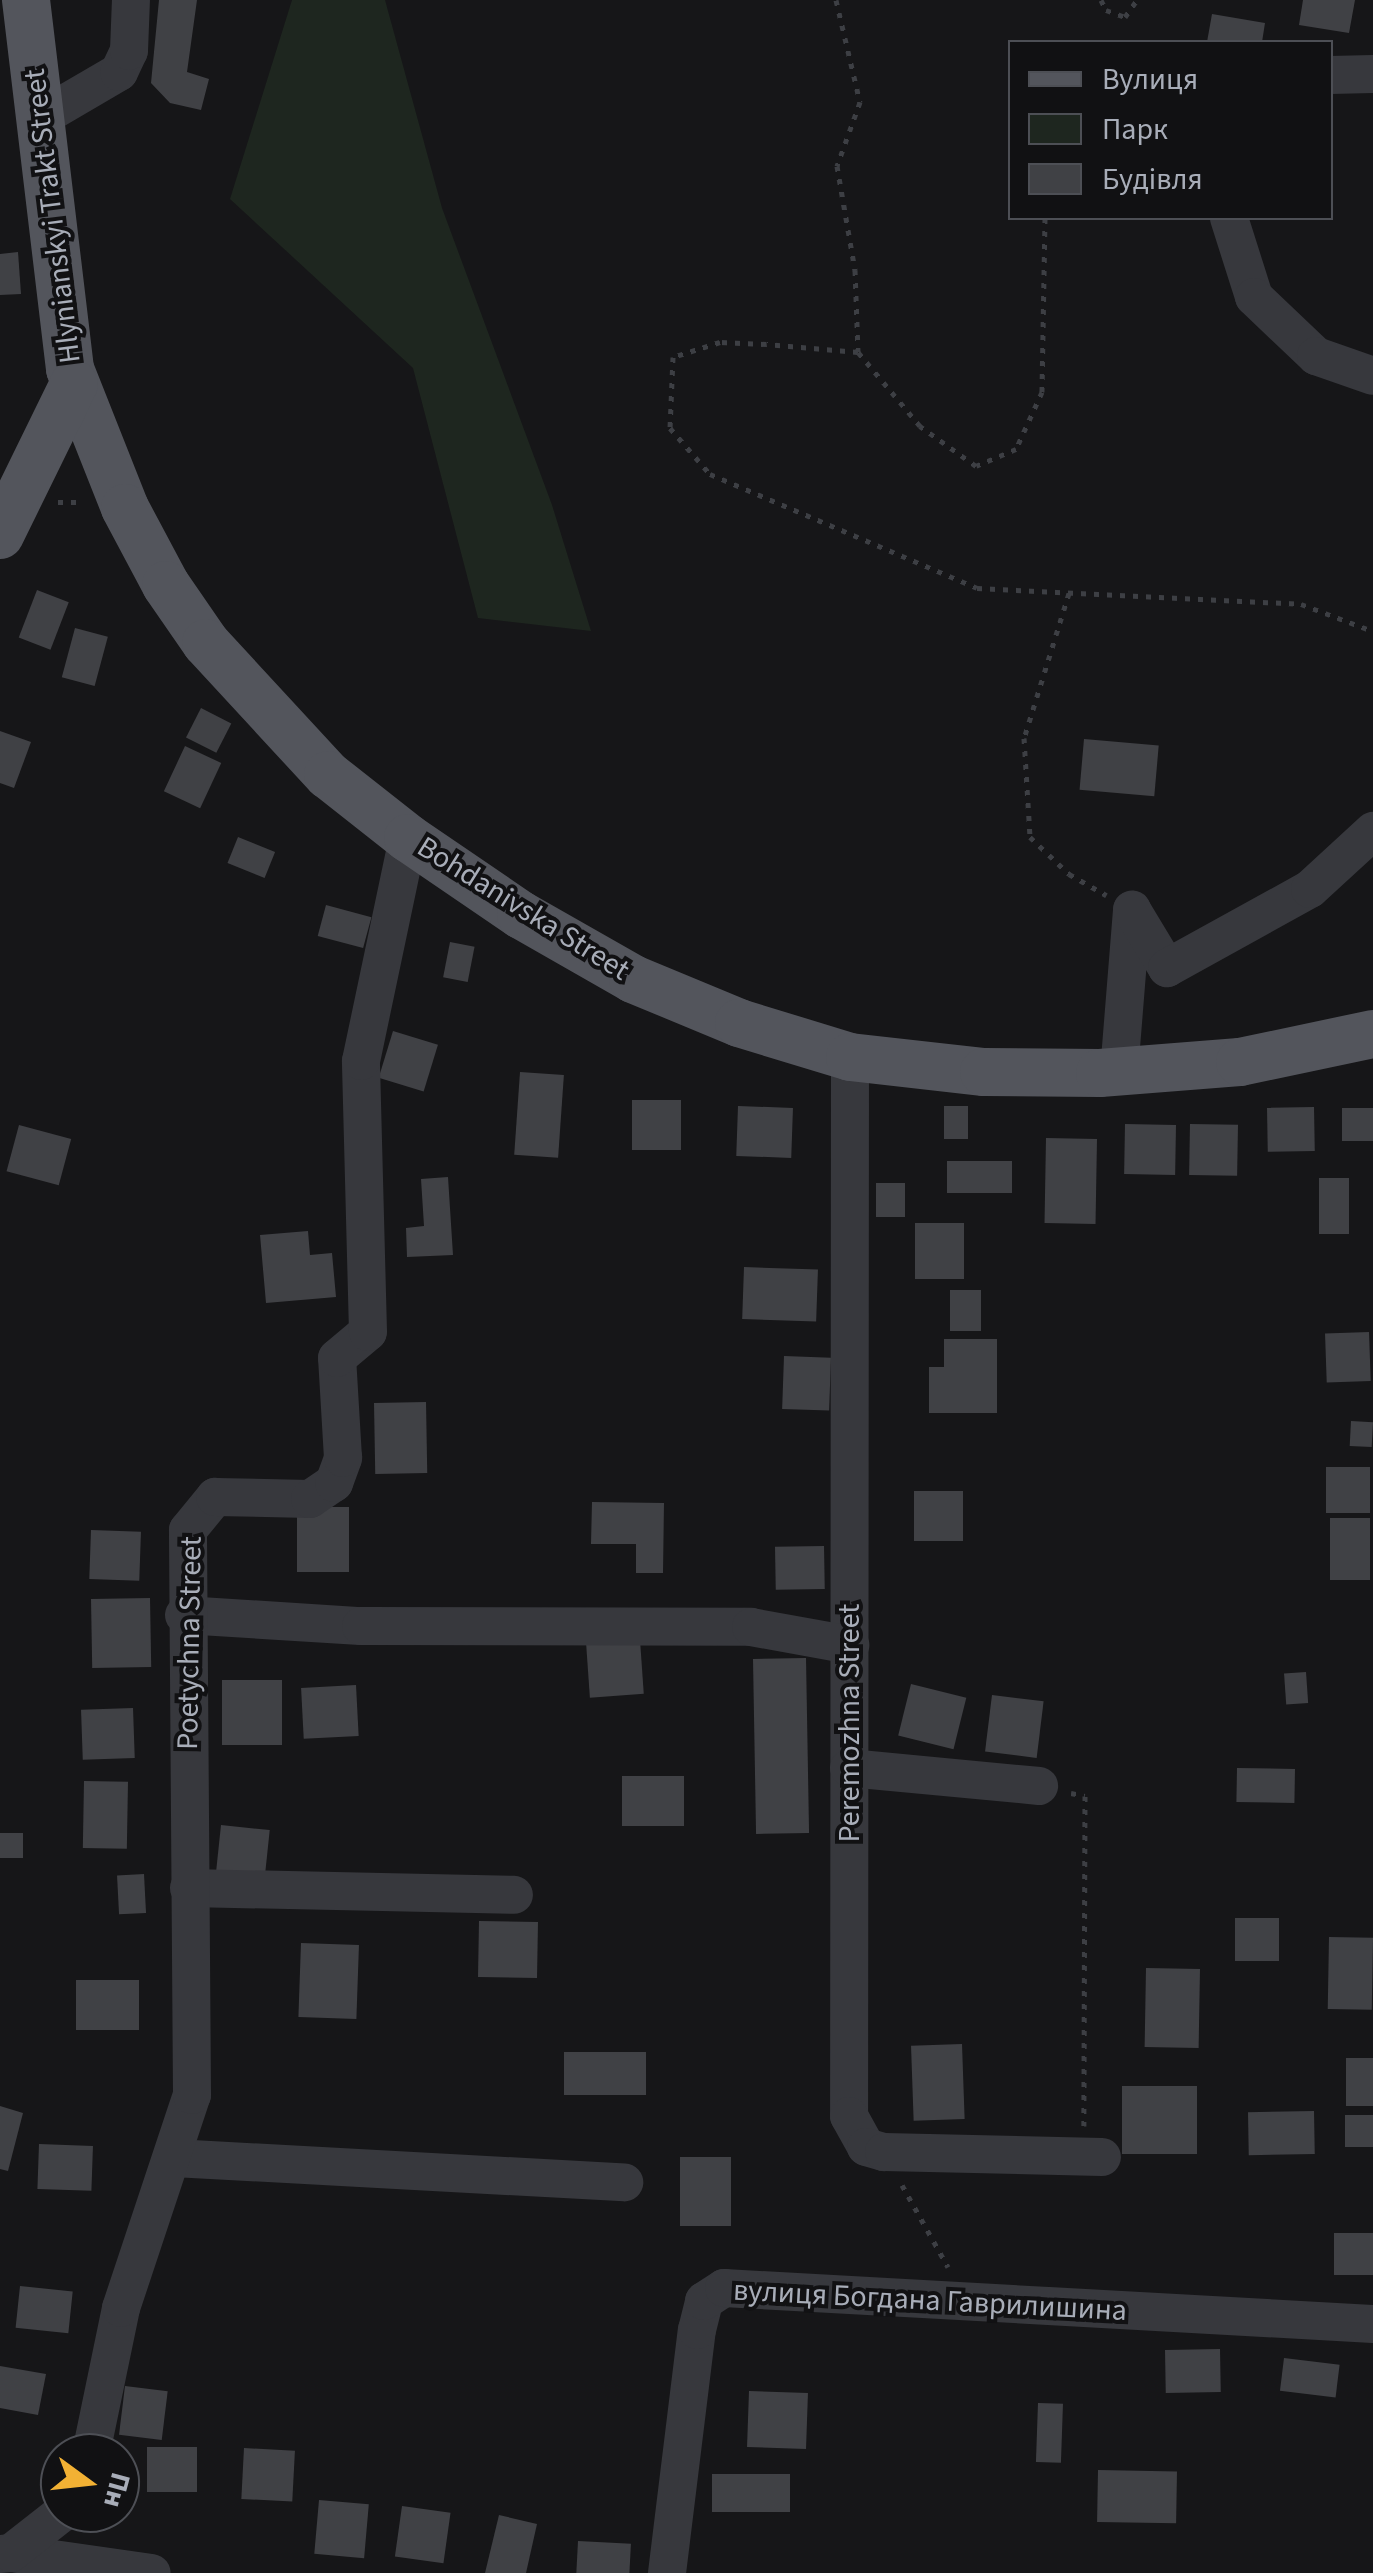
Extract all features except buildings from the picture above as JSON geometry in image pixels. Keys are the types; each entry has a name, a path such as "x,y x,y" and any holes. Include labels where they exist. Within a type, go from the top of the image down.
{"main road":[{"name":"Hlynianskyi Trakt Street","path":"0,534 74,384 42,117 18,14"},
{"name":"Bohdanivska Street","path":"74,384 125,508 184,614 328,775 408,838 507,906 632,978 739,1023 850,1057 984,1072 1119,1072 1240,1062 1373,1034"}],"street":[{"path":"42,117 119,72 129,51 131,0"},
{"path":"1333,75 1373,74"},
{"path":"1229,220 1254,297 1316,356 1373,376"},
{"path":"1132,910 1167,968 1310,889 1373,832"},
{"name":"Poetychna Street","path":"95,2433 121,2308 192,2095 184,1615 188,1530 200,1507 216,1498 310,1499 334,1482 343,1458 337,1358 368,1332 361,1061 408,838"},
{"path":"1119,1072 1132,910"},
{"name":"Peremozhna Street","path":"850,1057 850,2116 866,2147 884,2152"},
{"path":"184,1615 362,1626 751,1628 850,1645"},
{"path":"849,1768 1038,1786"},
{"path":"190,1888 514,1895"},
{"path":"884,2152 1093,2157"},
{"path":"174,2158 624,2182"},
{"name":"вулиця Богдана Гаврилишина","path":"667,2573 704,2301 724,2288 1373,2324"},
{"path":"6,2554 40,2529"},
{"path":"6,2554 152,2573"}],"path":[{"path":"836,0 860,102 837,166 856,270 858,352 920,426 976,466 1016,449 1042,392 1045,220"},
{"path":"1101,0 1106,10 1124,17 1137,0"},
{"path":"858,352 720,342 673,357 670,428 710,474 977,588 1302,604 1373,631"},
{"path":"1069,593 1024,738 1030,837 1070,874 1132,910"},
{"path":"1038,1786 1085,1796 1093,2157"},
{"path":"884,2152 968,2302"}],"green space":[{"path":"292,0 385,0 442,208 552,505 591,631 478,618 413,368 230,199"}]}
